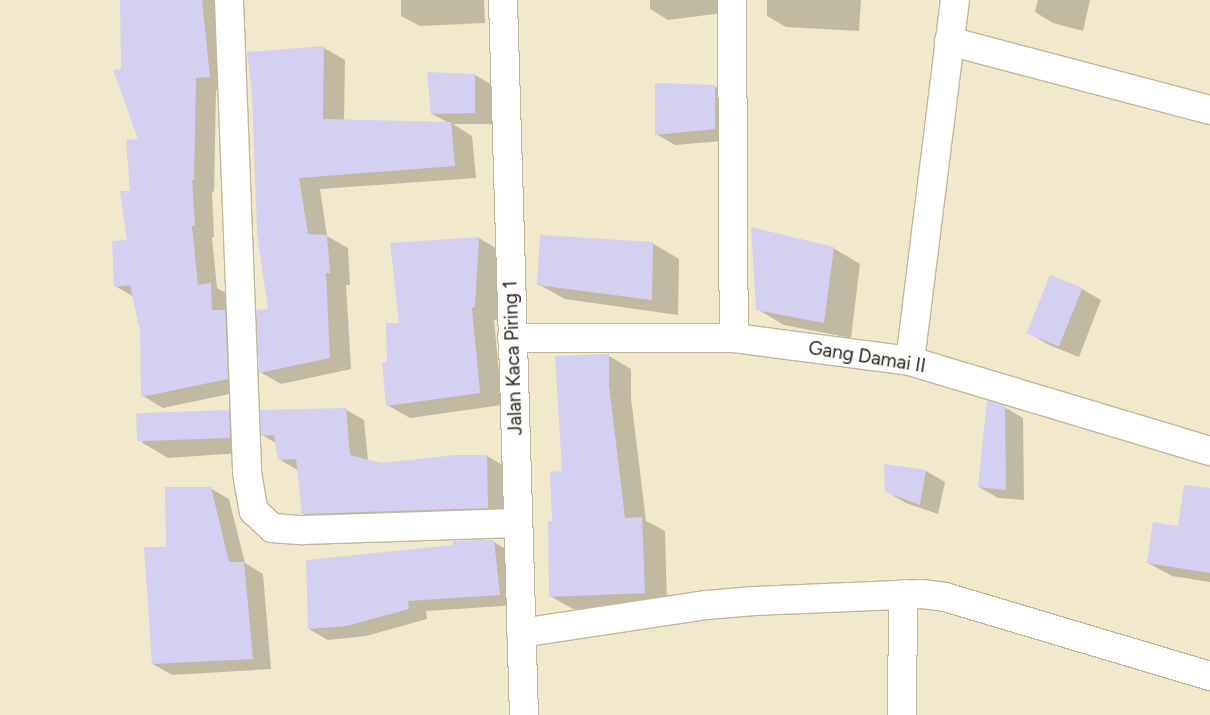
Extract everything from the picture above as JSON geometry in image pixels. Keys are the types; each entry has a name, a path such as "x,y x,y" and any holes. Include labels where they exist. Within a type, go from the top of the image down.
{"street":[{"path":"228,0 247,473 254,511 272,528 303,530 517,524"},
{"name":"Jalan Kaca Piring 1","path":"503,0 524,715"},
{"path":"732,0 734,338"},
{"path":"910,360 955,0"},
{"path":"949,41 1210,110"},
{"name":"Gang Damai II","path":"512,338 734,338 910,360 1210,451"},
{"path":"521,633 707,605 903,594 945,598 1210,676"},
{"path":"902,715 903,594"}],"building":[{"path":"120,0 202,0 210,77 196,78 194,180 192,180 195,226 192,226 198,285 211,283 212,310 225,310 228,379 141,397 140,331 130,285 114,287 112,241 127,240 120,191 130,191 126,140 138,139 113,70 121,69"},
{"path":"324,46 323,119 451,122 455,166 299,178 308,234 327,235 330,273 326,273 330,358 259,373 256,310 268,309 257,233 252,94 247,52"},
{"path":"427,72 475,74 475,113 431,114"},
{"path":"655,83 715,85 715,129 655,135"},
{"path":"751,227 834,247 824,323 756,310"},
{"path":"540,235 653,242 652,300 537,285"},
{"path":"479,237 475,307 472,308 480,393 386,406 382,362 387,362 386,323 399,323 390,243"},
{"path":"1050,275 1082,288 1059,347 1026,333"},
{"path":"609,354 609,385 625,518 642,517 645,593 549,597 548,521 552,521 550,472 562,471 555,356"},
{"path":"987,400 1005,406 1006,490 978,487"},
{"path":"346,408 350,455 381,463 456,455 487,455 488,508 302,514 296,459 278,460 274,435 261,436 260,410"},
{"path":"229,410 230,438 137,441 136,413"},
{"path":"884,464 926,470 920,505 885,492"},
{"path":"1184,485 1210,488 1210,573 1147,563 1153,522 1178,526"},
{"path":"165,487 211,487 229,562 244,562 253,659 152,664 144,547 166,547"},
{"path":"494,540 500,595 408,601 409,609 346,626 308,629 306,560 453,545 453,541"}]}
